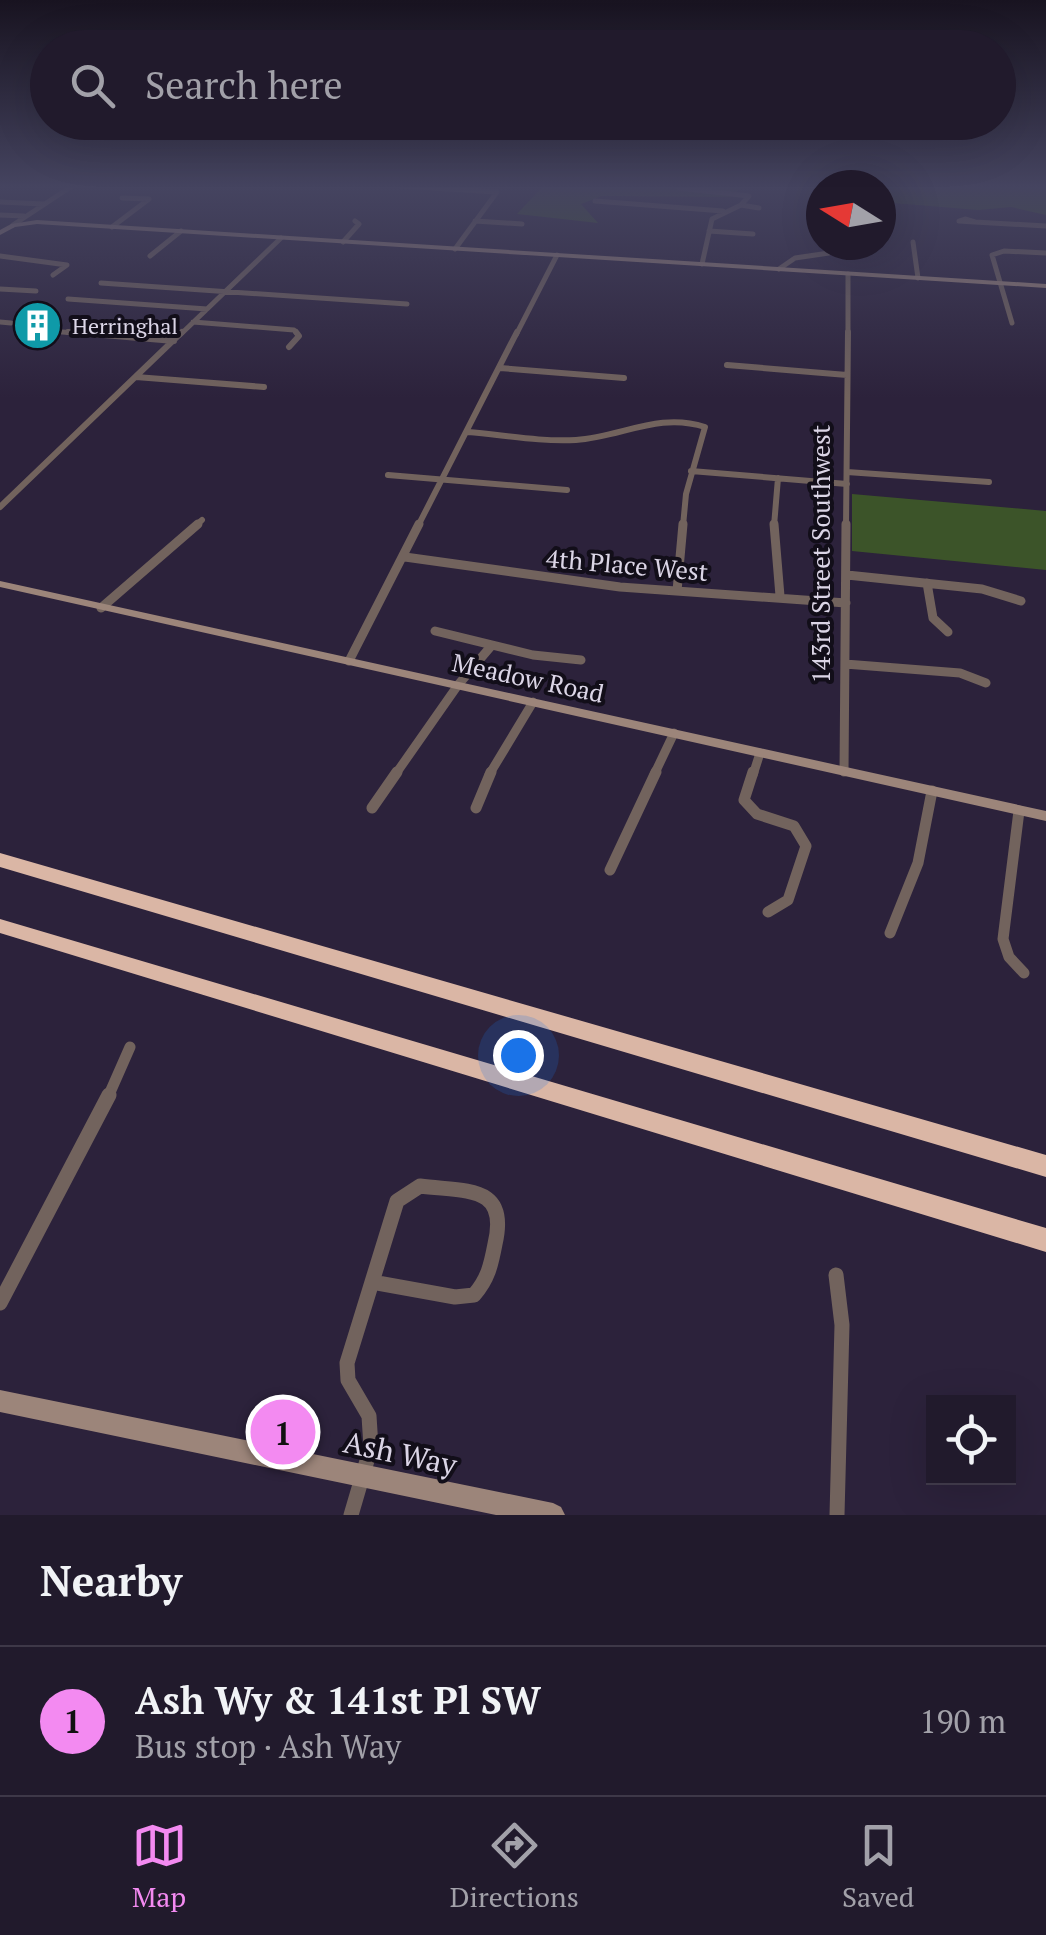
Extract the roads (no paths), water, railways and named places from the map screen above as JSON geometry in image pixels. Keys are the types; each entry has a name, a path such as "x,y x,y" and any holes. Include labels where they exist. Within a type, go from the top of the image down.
{"highway":[{"path":"0,860 1046,1166"},
{"path":"0,926 1046,1240"}],"street":[{"path":"5,257 66,265 53,275"},
{"path":"0,507 261,257"},
{"path":"349,662 557,257"},
{"path":"570,257 1046,286"},
{"path":"702,264 704,257"},
{"path":"779,268 790,258 805,257"},
{"path":"915,257 918,278"},
{"path":"993,257 1012,323"},
{"name":"143rd Street Southwest","path":"844,772 848,274"},
{"path":"101,283 408,304"},
{"path":"0,289 36,291"},
{"path":"68,299 207,309"},
{"path":"0,322 11,323"},
{"path":"193,322 294,330 299,336 289,347"},
{"path":"50,332 174,341"},
{"path":"727,365 847,375"},
{"path":"500,368 624,378"},
{"path":"136,377 264,387"},
{"path":"468,432 576,440 650,421 705,426 691,470 677,591"},
{"path":"691,470 846,484"},
{"path":"847,472 989,482"},
{"path":"388,475 567,490"},
{"path":"778,478 774,530 780,596"},
{"path":"101,608 202,520"},
{"name":"4th Place West","path":"404,557 566,581 846,603"},
{"path":"847,575 982,589 1021,601"},
{"path":"927,582 933,618 948,632"},
{"name":"Meadow Road","path":"0,584 1046,816"},
{"path":"435,631 580,660"},
{"path":"372,808 458,685 492,645"},
{"path":"846,664 960,673 986,683"},
{"path":"476,808 481,788 534,702"},
{"path":"610,870 674,733"},
{"path":"760,753 744,800 757,814 794,826 806,846 788,900 768,912"},
{"path":"890,933 918,863 932,792"},
{"path":"1019,811 1003,939 1009,957 1024,973"},
{"path":"0,1303 98,1117 130,1047"},
{"path":"350,1515 370,1446 369,1416 348,1380 346,1362 397,1201 420,1186 484,1194 496,1206 501,1219 487,1281 474,1294 455,1297 372,1282"},
{"path":"836,1275 842,1325 837,1515"},
{"name":"Ash Way","path":"0,1401 362,1476 504,1510 553,1515"}],"place":[{"name":"Herringhal","path":"37,326"},
{"name":"Ash Wy & 141st Pl SW","path":"283,1432"}]}
